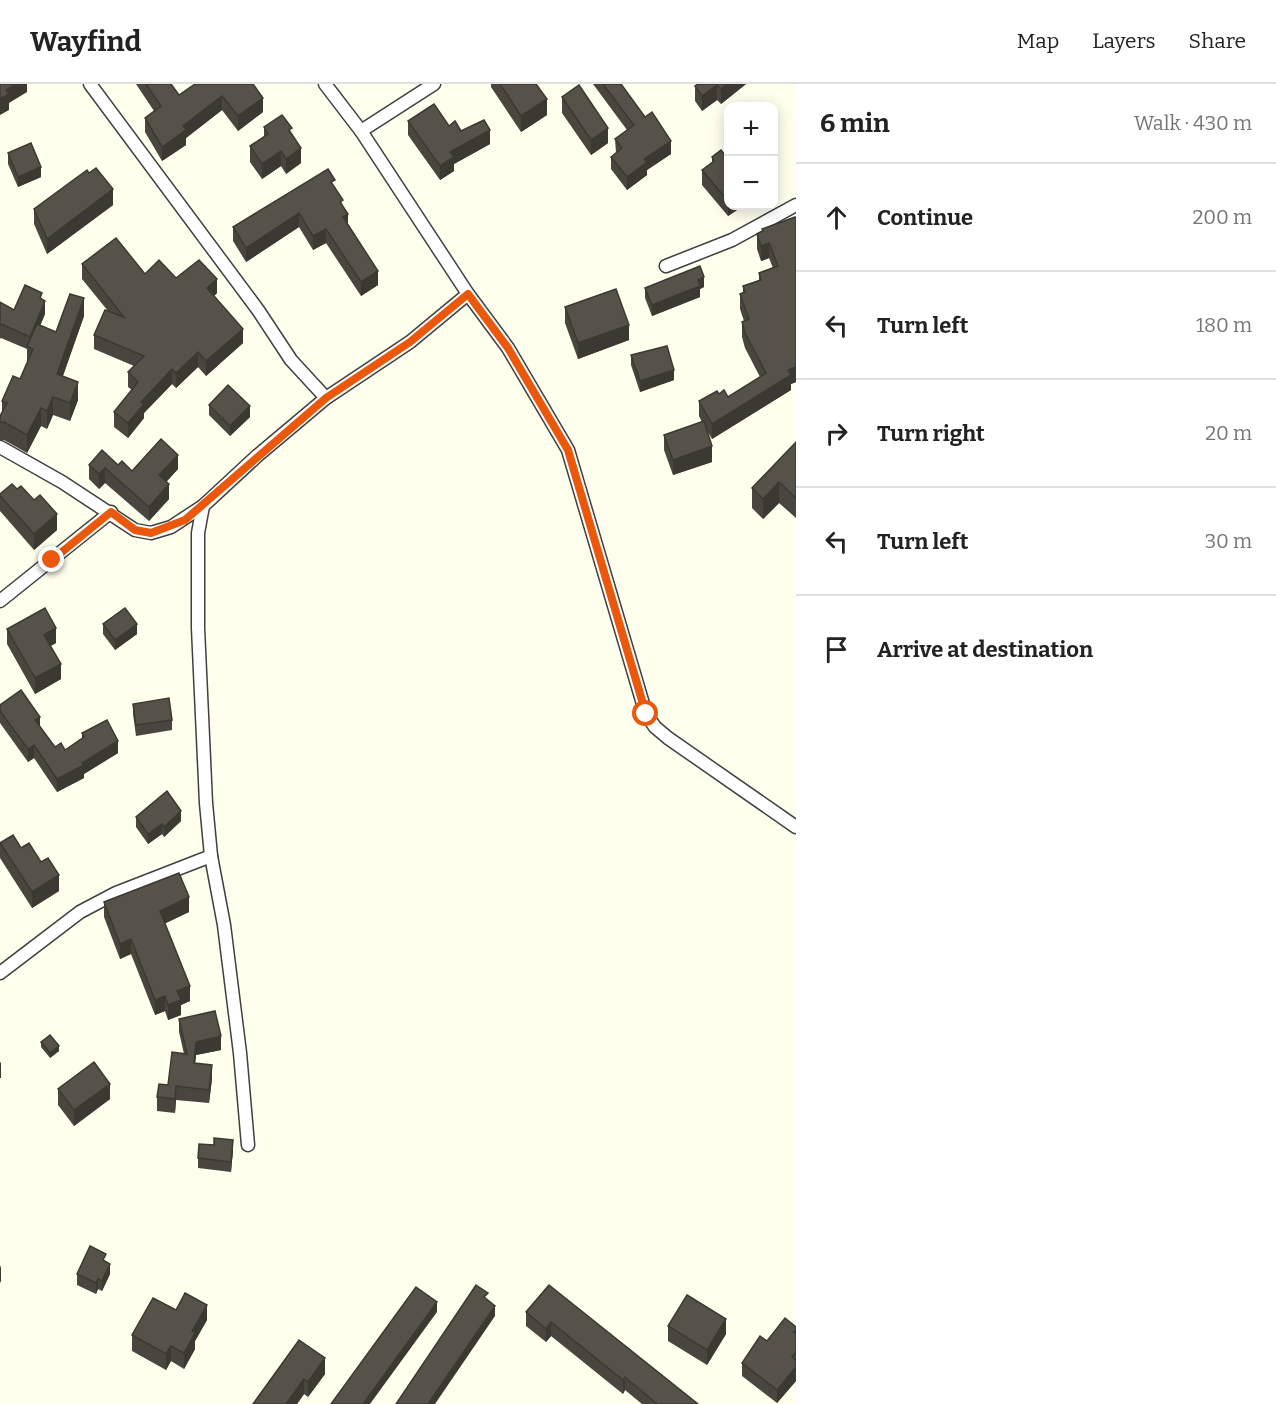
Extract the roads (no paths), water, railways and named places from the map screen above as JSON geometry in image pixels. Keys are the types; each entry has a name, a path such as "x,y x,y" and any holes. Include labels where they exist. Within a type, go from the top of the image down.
{"street":[{"path":"90,84 258,310 291,360 326,398"},
{"path":"324,84 361,131 468,294 508,348 568,450 646,714 655,728 668,738 796,827"},
{"path":"361,131 434,84"},
{"path":"666,266 732,240 796,205"},
{"path":"0,447 111,512 135,530 151,533 171,527 203,506 257,456 326,398 410,342 468,294"},
{"path":"203,506 198,533 201,728 211,856 224,926 248,1145"},
{"path":"0,601 111,512"},
{"path":"0,973 80,912 116,893 211,856"}]}
